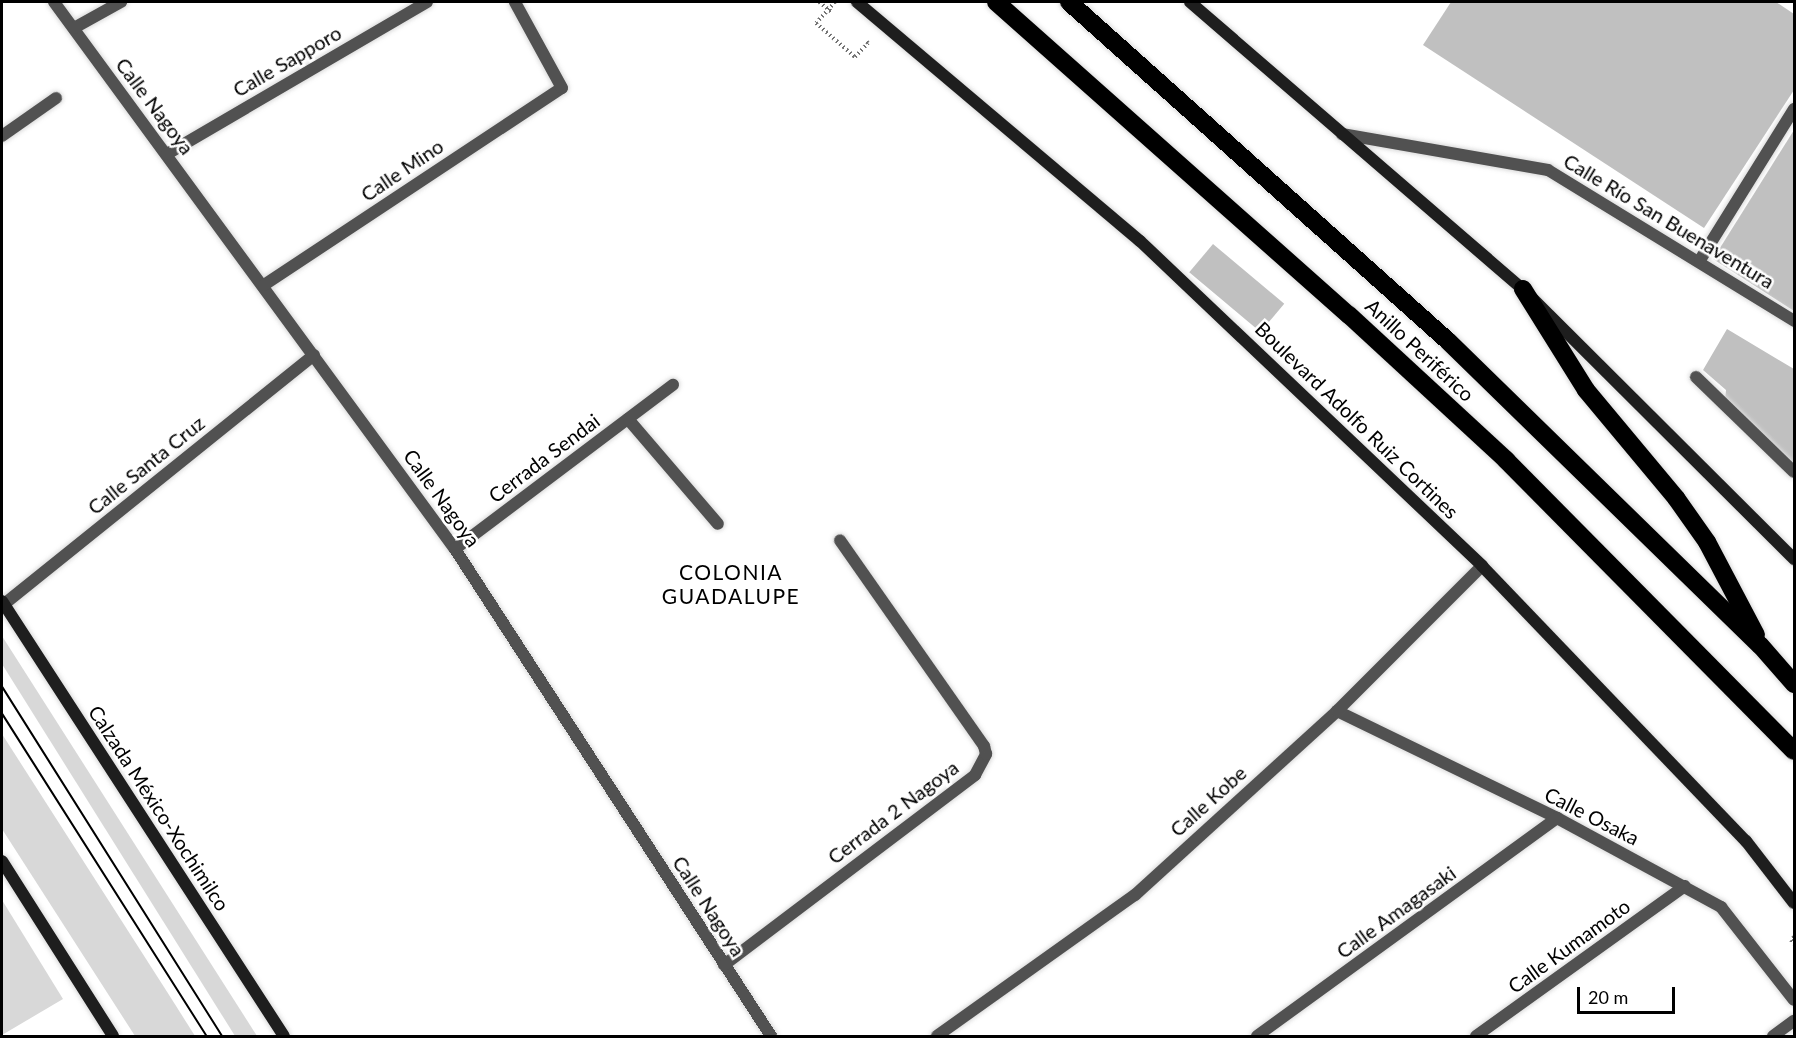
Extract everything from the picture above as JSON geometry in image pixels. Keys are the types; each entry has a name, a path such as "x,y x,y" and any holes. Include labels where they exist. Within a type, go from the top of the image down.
{"highway":[{"name":"Anillo Periférico","path":"996,2 1349,315 1506,460 1794,751"},
{"name":"Anillo Periférico","path":"1069,2 1448,341 1760,645 1794,684"},
{"path":"1523,289 1586,390 1676,498 1707,542 1760,645"}],"main road":[{"name":"Boulevard Adolfo Ruiz Cortines","path":"857,2 1140,241 1482,566 1746,841 1794,903"},
{"path":"1190,2 1523,289 1794,559"},
{"name":"Calzada México-Xochimilco","path":"2,603 284,1036"},
{"path":"2,861 113,1036"}],"street":[{"name":"Calle Nagoya","path":"54,2 264,285 455,549 771,1036"},
{"path":"74,28 121,2"},
{"name":"Calle Sapporo","path":"167,154 427,2"},
{"name":"Calle Mino","path":"264,285 561,88 515,2"},
{"path":"2,136 56,98"},
{"path":"1700,260 1794,109"},
{"name":"Calle Río San Buenaventura","path":"1342,134 1548,170 1700,260 1794,321"},
{"name":"Calle Santa Cruz","path":"2,603 314,355"},
{"path":"1696,377 1794,472"},
{"name":"Cerrada Sendai","path":"455,549 673,386"},
{"name":"Cerrada Sendai","path":"628,419 718,524"},
{"name":"Cerrada 2 Nagoya","path":"724,965 975,775 986,754 984,746 840,540"},
{"name":"Calle Kobe","path":"937,1036 1135,895 1338,711 1482,566"},
{"name":"Calle Osaka","path":"1338,711 1557,818 1721,907 1794,1000"},
{"name":"Calle Amagasaki","path":"1257,1036 1557,818"},
{"name":"Calle Kumamoto","path":"1476,1036 1685,886"},
{"path":"1773,1036 1794,1021"}],"path":[{"path":"819,2 841,20"},
{"path":"835,2 816,23 855,57 868,43 859,35"}],"shaded area":[{"path":"2,636 257,1036 235,1036 2,664"},
{"path":"2,734 195,1036 135,1036 2,829"},
{"path":"2,900 63,999 2,1035"}],"building":[{"path":"1451,2 1776,2 1794,14 1794,90 1704,228 1423,45"},
{"path":"1794,130 1794,311 1713,259"},
{"path":"1213,244 1284,304 1260,332 1189,272"},
{"path":"1727,329 1794,369 1794,465 1725,400 1726,390 1703,370"}],"tram line":[{"path":"2,686 222,1036"},
{"path":"2,713 207,1036"}],"district":[{"name":"COLONIA GUADALUPE","path":"731,584"}]}
